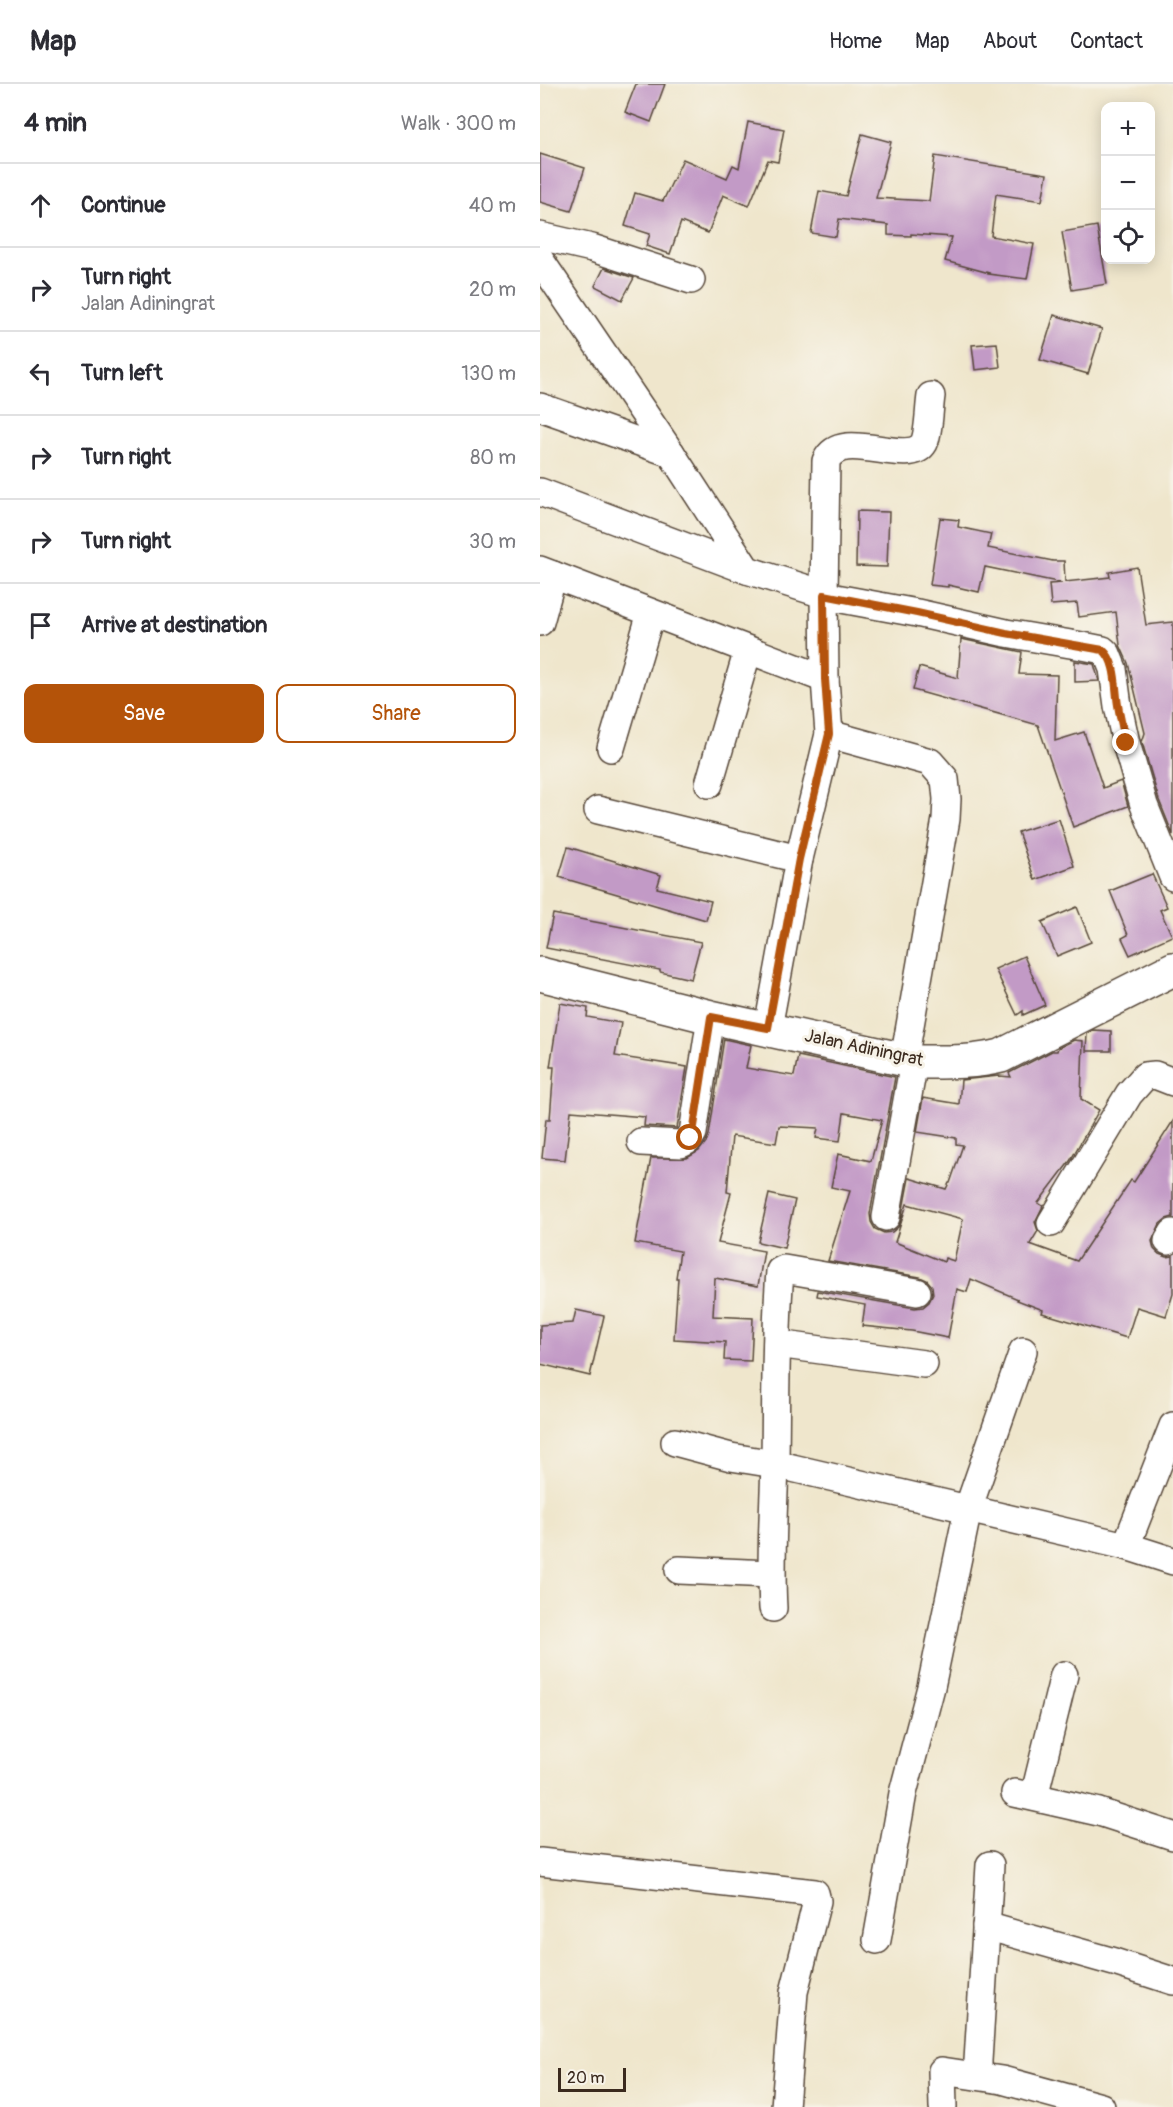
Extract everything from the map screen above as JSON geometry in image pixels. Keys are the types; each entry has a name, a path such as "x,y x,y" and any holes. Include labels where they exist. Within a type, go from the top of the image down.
{"street":[{"path":"540,236 591,248 691,280"},
{"path":"540,260 747,570"},
{"path":"768,1028 799,859 829,734 825,679 825,461 832,452 840,449 864,447 909,452 920,448 925,441 931,396"},
{"path":"540,408 671,453"},
{"path":"540,492 747,570 824,595 1006,633 1103,650 1110,658 1113,669 1122,724 1144,805 1173,877"},
{"path":"540,622 546,573 825,679"},
{"path":"611,748 651,613"},
{"path":"709,784 748,650"},
{"path":"829,734 930,762 945,779 946,819 886,1217"},
{"path":"598,810 799,859"},
{"name":"Jalan Adiningrat","path":"540,974 711,1017 909,1061 982,1061 1002,1056 1173,969"},
{"path":"641,1142 681,1144 687,1141 693,1133 711,1017"},
{"path":"1051,1223 1129,1094 1145,1076 1155,1075 1173,1082"},
{"path":"773,1608 771,1574 777,1344 775,1326 780,1271 783,1269 917,1292"},
{"path":"777,1344 924,1364"},
{"path":"877,1940 903,1793 931,1687 968,1509 1023,1351"},
{"path":"1126,1546 1173,1426"},
{"path":"675,1442 731,1457 775,1464 1126,1546 1173,1561"},
{"path":"679,1570 771,1574"},
{"path":"1064,1675 1024,1795 1100,1812 1173,1836"},
{"path":"540,1862 815,1893 817,1901 794,1992 785,2107"},
{"path":"978,2076 990,1865"},
{"path":"986,1926 1173,1981"},
{"path":"943,2107 942,2071 1002,2080 1101,2107"}],"building":[{"path":"636,84 665,84 651,122 625,112"},
{"path":"748,122 784,129 778,162 768,160 749,206 723,195 708,233 681,222 670,254 646,246 650,234 625,226 635,193 663,201 683,159 727,178 733,165 739,168"},
{"path":"862,134 891,142 876,198 929,201 935,156 1047,174 1042,201 996,194 991,236 1034,244 1027,279 988,274 945,261 952,237 888,235 888,225 839,219 836,237 811,233 819,191 846,196"},
{"path":"540,154 585,168 571,211 540,202"},
{"path":"1097,226 1101,264 1104,264 1107,284 1072,290 1062,232"},
{"path":"604,268 634,278 622,300 595,286"},
{"path":"1054,315 1102,329 1088,374 1040,360"},
{"path":"997,343 1000,367 975,370 972,345"},
{"path":"857,511 889,512 887,567 856,566"},
{"path":"940,518 959,520 958,527 991,534 988,548 1053,561 1064,561 1065,582 1110,577 1109,572 1137,567 1146,625 1173,622 1173,835 1159,800 1142,742 1145,733 1128,663 1120,645 1116,612 1079,617 1077,603 1051,605 1049,584 1062,583 985,567 979,592 948,585 948,587 930,585"},
{"path":"961,639 1022,652 1019,674 1057,675 1055,741 1084,732 1103,788 1121,781 1128,806 1073,827 1038,725 913,690 919,667 958,678"},
{"path":"1075,661 1094,664 1099,681 1075,682"},
{"path":"1059,819 1074,866 1035,880 1018,832"},
{"path":"568,847 661,875 657,888 711,901 706,920 559,877"},
{"path":"1152,874 1167,907 1160,910 1172,936 1130,955 1122,938 1128,935 1110,891"},
{"path":"1077,907 1091,942 1057,956 1042,922"},
{"path":"553,914 701,942 691,979 660,972 660,970 546,948"},
{"path":"1024,956 1045,1005 1023,1015 1023,1011 1017,1015 995,969"},
{"path":"560,1003 588,1008 587,1017 621,1023 615,1056 687,1067 677,1128 644,1126 645,1117 571,1111 565,1160 542,1158 546,1119 550,1119 554,1067 550,1067"},
{"path":"1093,1030 1111,1031 1111,1051 1086,1051 1087,1034"},
{"path":"724,1039 751,1045 746,1068 794,1076 798,1056 895,1077 870,1214 875,1229 884,1233 892,1232 901,1220 909,1178 946,1189 963,1145 956,1144 956,1138 917,1132 923,1098 959,1104 961,1080 1011,1077 1009,1073 1052,1051 1057,1051 1058,1048 1074,1040 1083,1041 1081,1099 1099,1110 1070,1161 1038,1203 1043,1206 1035,1222 1038,1231 1030,1244 1077,1261 1131,1180 1134,1182 1173,1121 1173,1217 1160,1224 1152,1241 1154,1249 1159,1254 1167,1257 1173,1256 1173,1294 1166,1316 1137,1307 1127,1338 1042,1313 1043,1310 971,1279 967,1292 957,1289 948,1338 912,1331 862,1326 865,1305 817,1296 818,1291 915,1308 923,1307 933,1294 932,1286 920,1277 828,1261 850,1191 831,1187 838,1154 871,1161 882,1120 844,1113 840,1141 816,1138 818,1128 779,1126 776,1143 732,1136 727,1192 731,1193 718,1243 764,1251 758,1286 715,1278 713,1316 753,1318 751,1361 724,1360 725,1342 674,1339 678,1278 676,1278 680,1251 635,1243 651,1158 687,1158 699,1151 709,1135","holes":["907,1204 963,1219 954,1261 945,1258 944,1262 895,1242"]},
{"path":"769,1194 795,1200 784,1248 758,1242"},
{"path":"576,1310 604,1316 590,1376 540,1364 540,1325 573,1323"}],"route":[{"path":"690,1138 693,1133 711,1017 768,1028 799,859 829,734 825,679 824,595 1006,633 1103,650 1110,658 1113,669 1126,743"}]}
